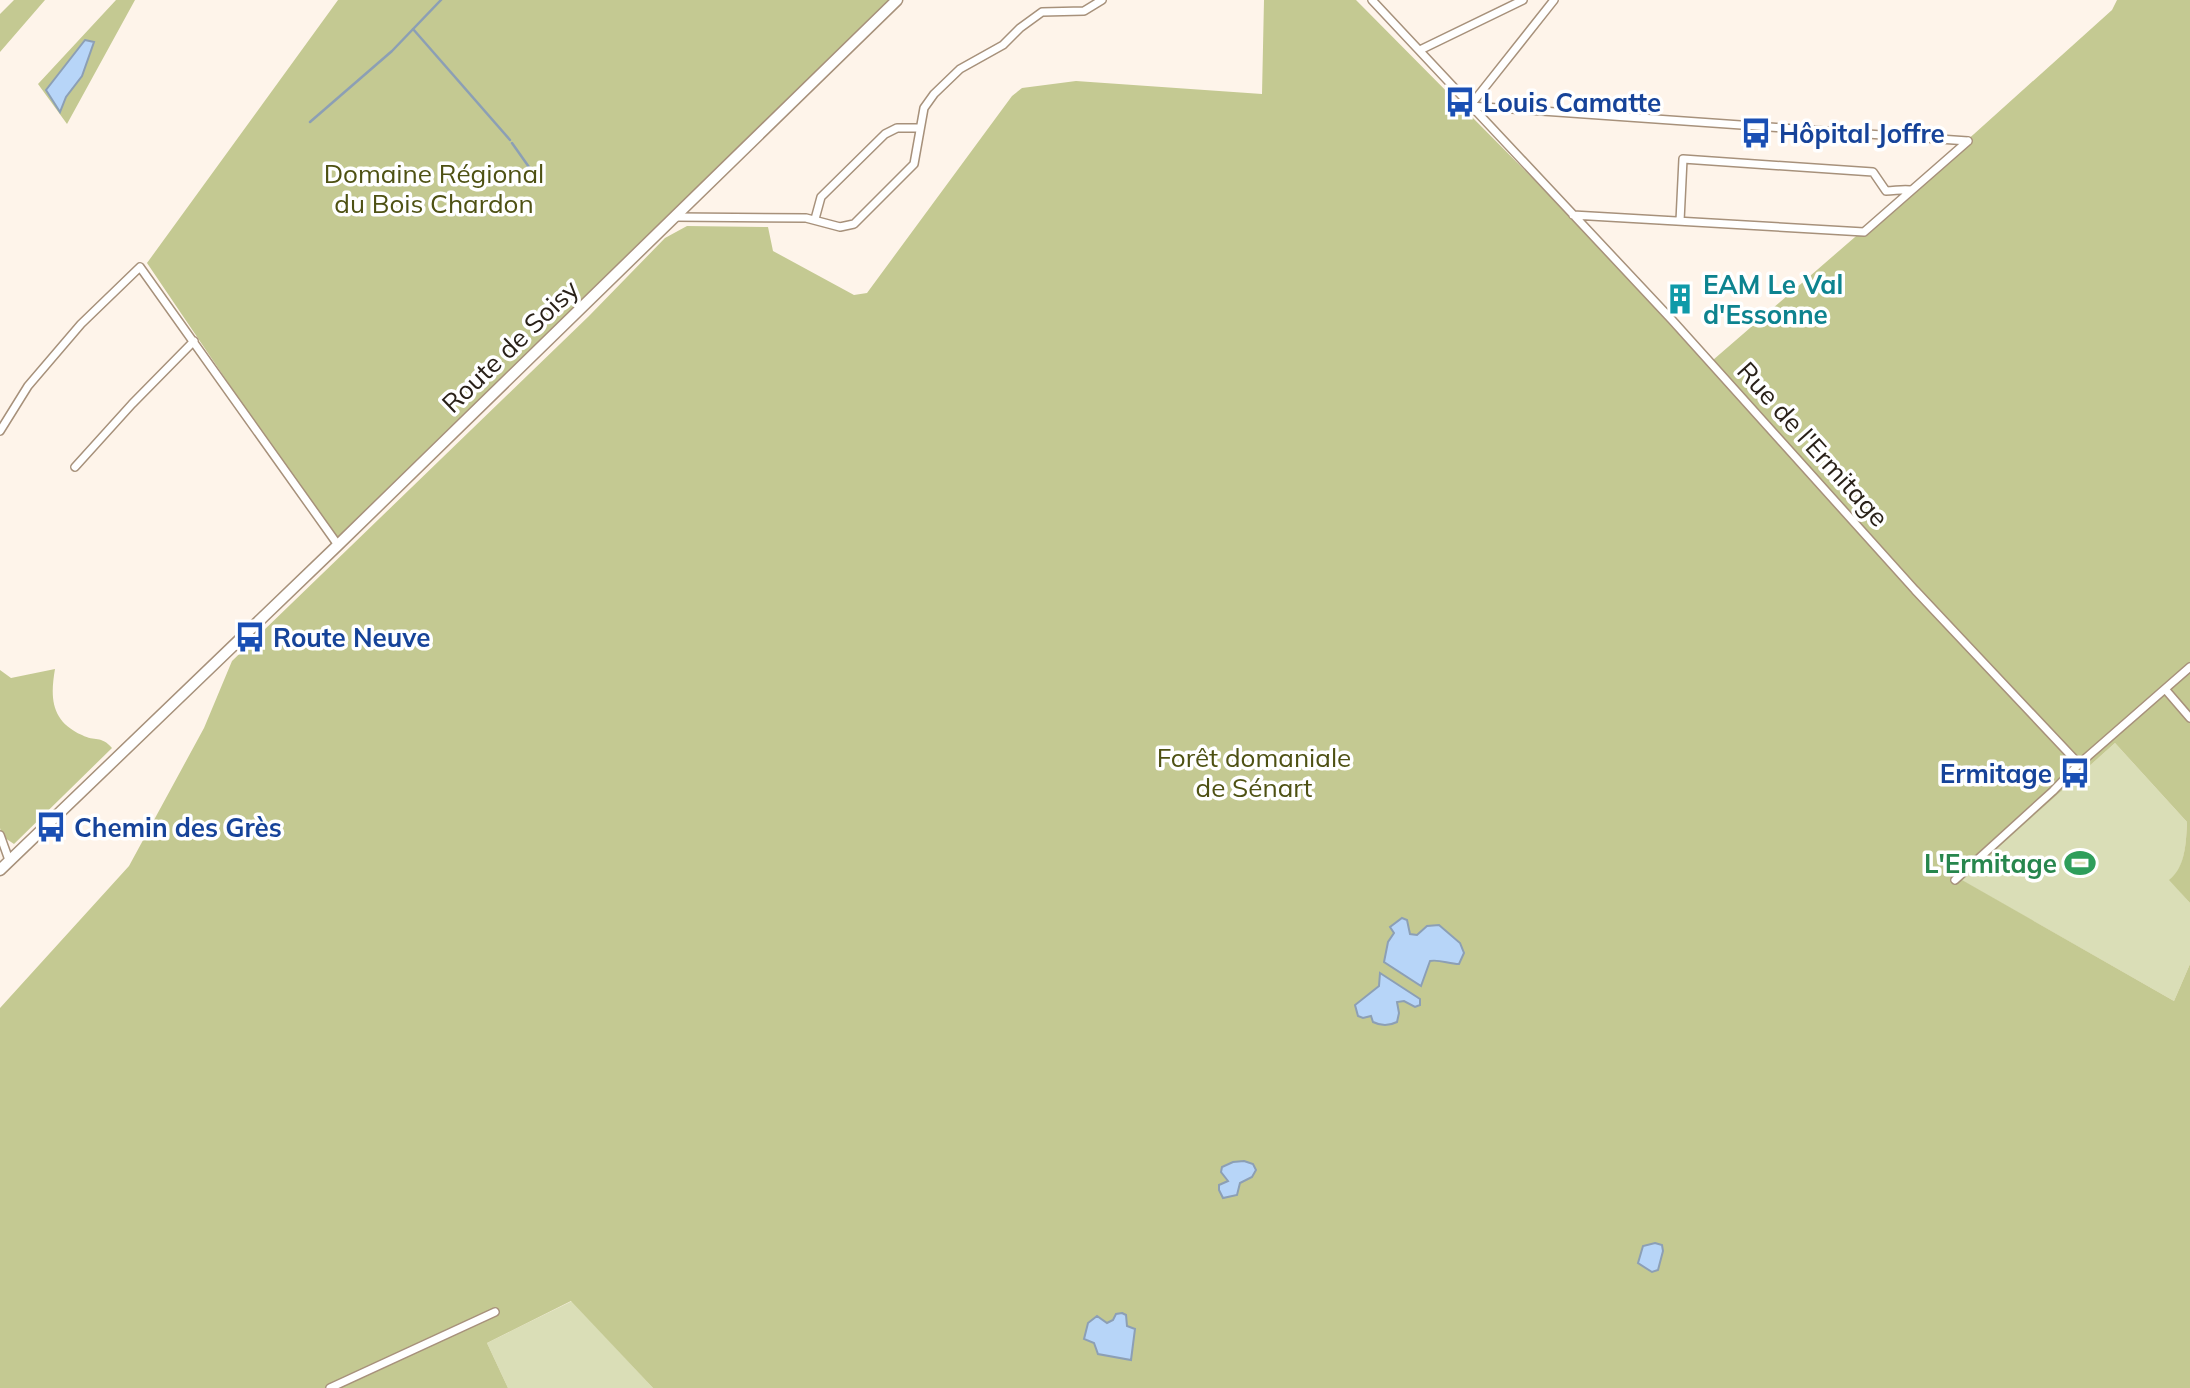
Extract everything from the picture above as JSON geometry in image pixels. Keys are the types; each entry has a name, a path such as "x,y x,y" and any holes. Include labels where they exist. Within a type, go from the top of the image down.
{"main road":[{"name":"Route de Soisy","path":"0,870 897,0"}],"street":[{"path":"675,217 815,219 840,228 854,224 915,164 924,108 968,63 1003,45 1042,12 1084,11 1102,0"},
{"name":"Rue de l'Ermitage","path":"1372,0 1741,395 1915,590 2079,764"},
{"path":"1420,50 1523,0"},
{"path":"1470,106 1554,0"},
{"path":"1470,106 1968,141 1864,232 1573,215"},
{"path":"815,219 821,197 885,134 897,128 920,128"},
{"path":"1680,221 1683,159 1873,172 1886,191 1910,190"},
{"path":"0,431 29,386 81,324 140,267 338,545"},
{"path":"75,467 194,341"},
{"path":"1955,880 2079,764 2190,667"},
{"path":"2165,689 2190,718"},
{"path":"0,835 9,860"},
{"path":"330,1388 495,1312"}],"green space":[{"path":"14,0 45,0 0,52 0,14"},
{"path":"116,0 135,0 67,124 38,84"},
{"name":"Domaine Régional du Bois Chardon","path":"338,0 898,0 338,545 147,263"},
{"name":"Forêt domaniale de Sénart","path":"1264,0 1356,0 1713,360 1974,134 2112,10 2117,0 2190,0 2190,903 2169,880 2175,875 2182,861 2187,822 2115,743 1962,880 2174,1001 2190,964 2190,1388 653,1388 571,1301 487,1343 508,1388 0,1388 0,1008 129,866 204,728 232,661 589,316 665,238 687,226 768,227 773,251 854,295 867,293 1012,96 1022,88 1076,81 1262,94"},
{"path":"55,669 53,699 64,723 87,737 104,741 112,748 14,844 2,836 0,828 0,670 11,678"},
{"name":"L'Ermitage","path":"2115,743 2187,822 2182,861 2170,880 2190,903 2190,964 2174,1001 1961,880"},
{"path":"572,1301 653,1388 508,1388 487,1343"}],"water":[{"path":"85,40 94,42 82,76 66,97 60,112 46,90"},
{"path":"1402,918 1407,920 1410,934 1417,935 1427,926 1439,925 1460,943 1464,953 1459,964 1430,961 1421,986 1384,962 1388,942 1394,933 1390,927"},
{"path":"1380,973 1420,999 1420,1005 1415,1007 1404,1001 1397,1002 1397,1022 1388,1025 1373,1022 1371,1016 1358,1016 1355,1005 1379,986"},
{"path":"1244,1161 1253,1164 1256,1170 1252,1177 1240,1183 1237,1195 1223,1198 1219,1185 1228,1181 1221,1172 1222,1167"},
{"path":"1655,1243 1662,1245 1663,1251 1658,1270 1652,1272 1638,1263 1643,1246"},
{"path":"1116,1314 1126,1315 1127,1326 1135,1329 1131,1360 1098,1354 1094,1343 1084,1339 1088,1323 1097,1316 1107,1323 1113,1320"}],"waterway":[{"path":"310,122 392,51 441,0"},
{"path":"413,29 510,140"},
{"path":"512,143 536,177"}],"place":[{"name":"Louis Camatte","path":"1460,102"},
{"name":"Hôpital Joffre","path":"1756,133"},
{"name":"EAM Le Val d'Essonne","path":"1680,299"},
{"name":"Route Neuve","path":"250,637"},
{"name":"Ermitage","path":"2075,773"},
{"name":"Chemin des Grès","path":"51,827"},
{"name":"L'Ermitage","path":"2080,863"}]}
